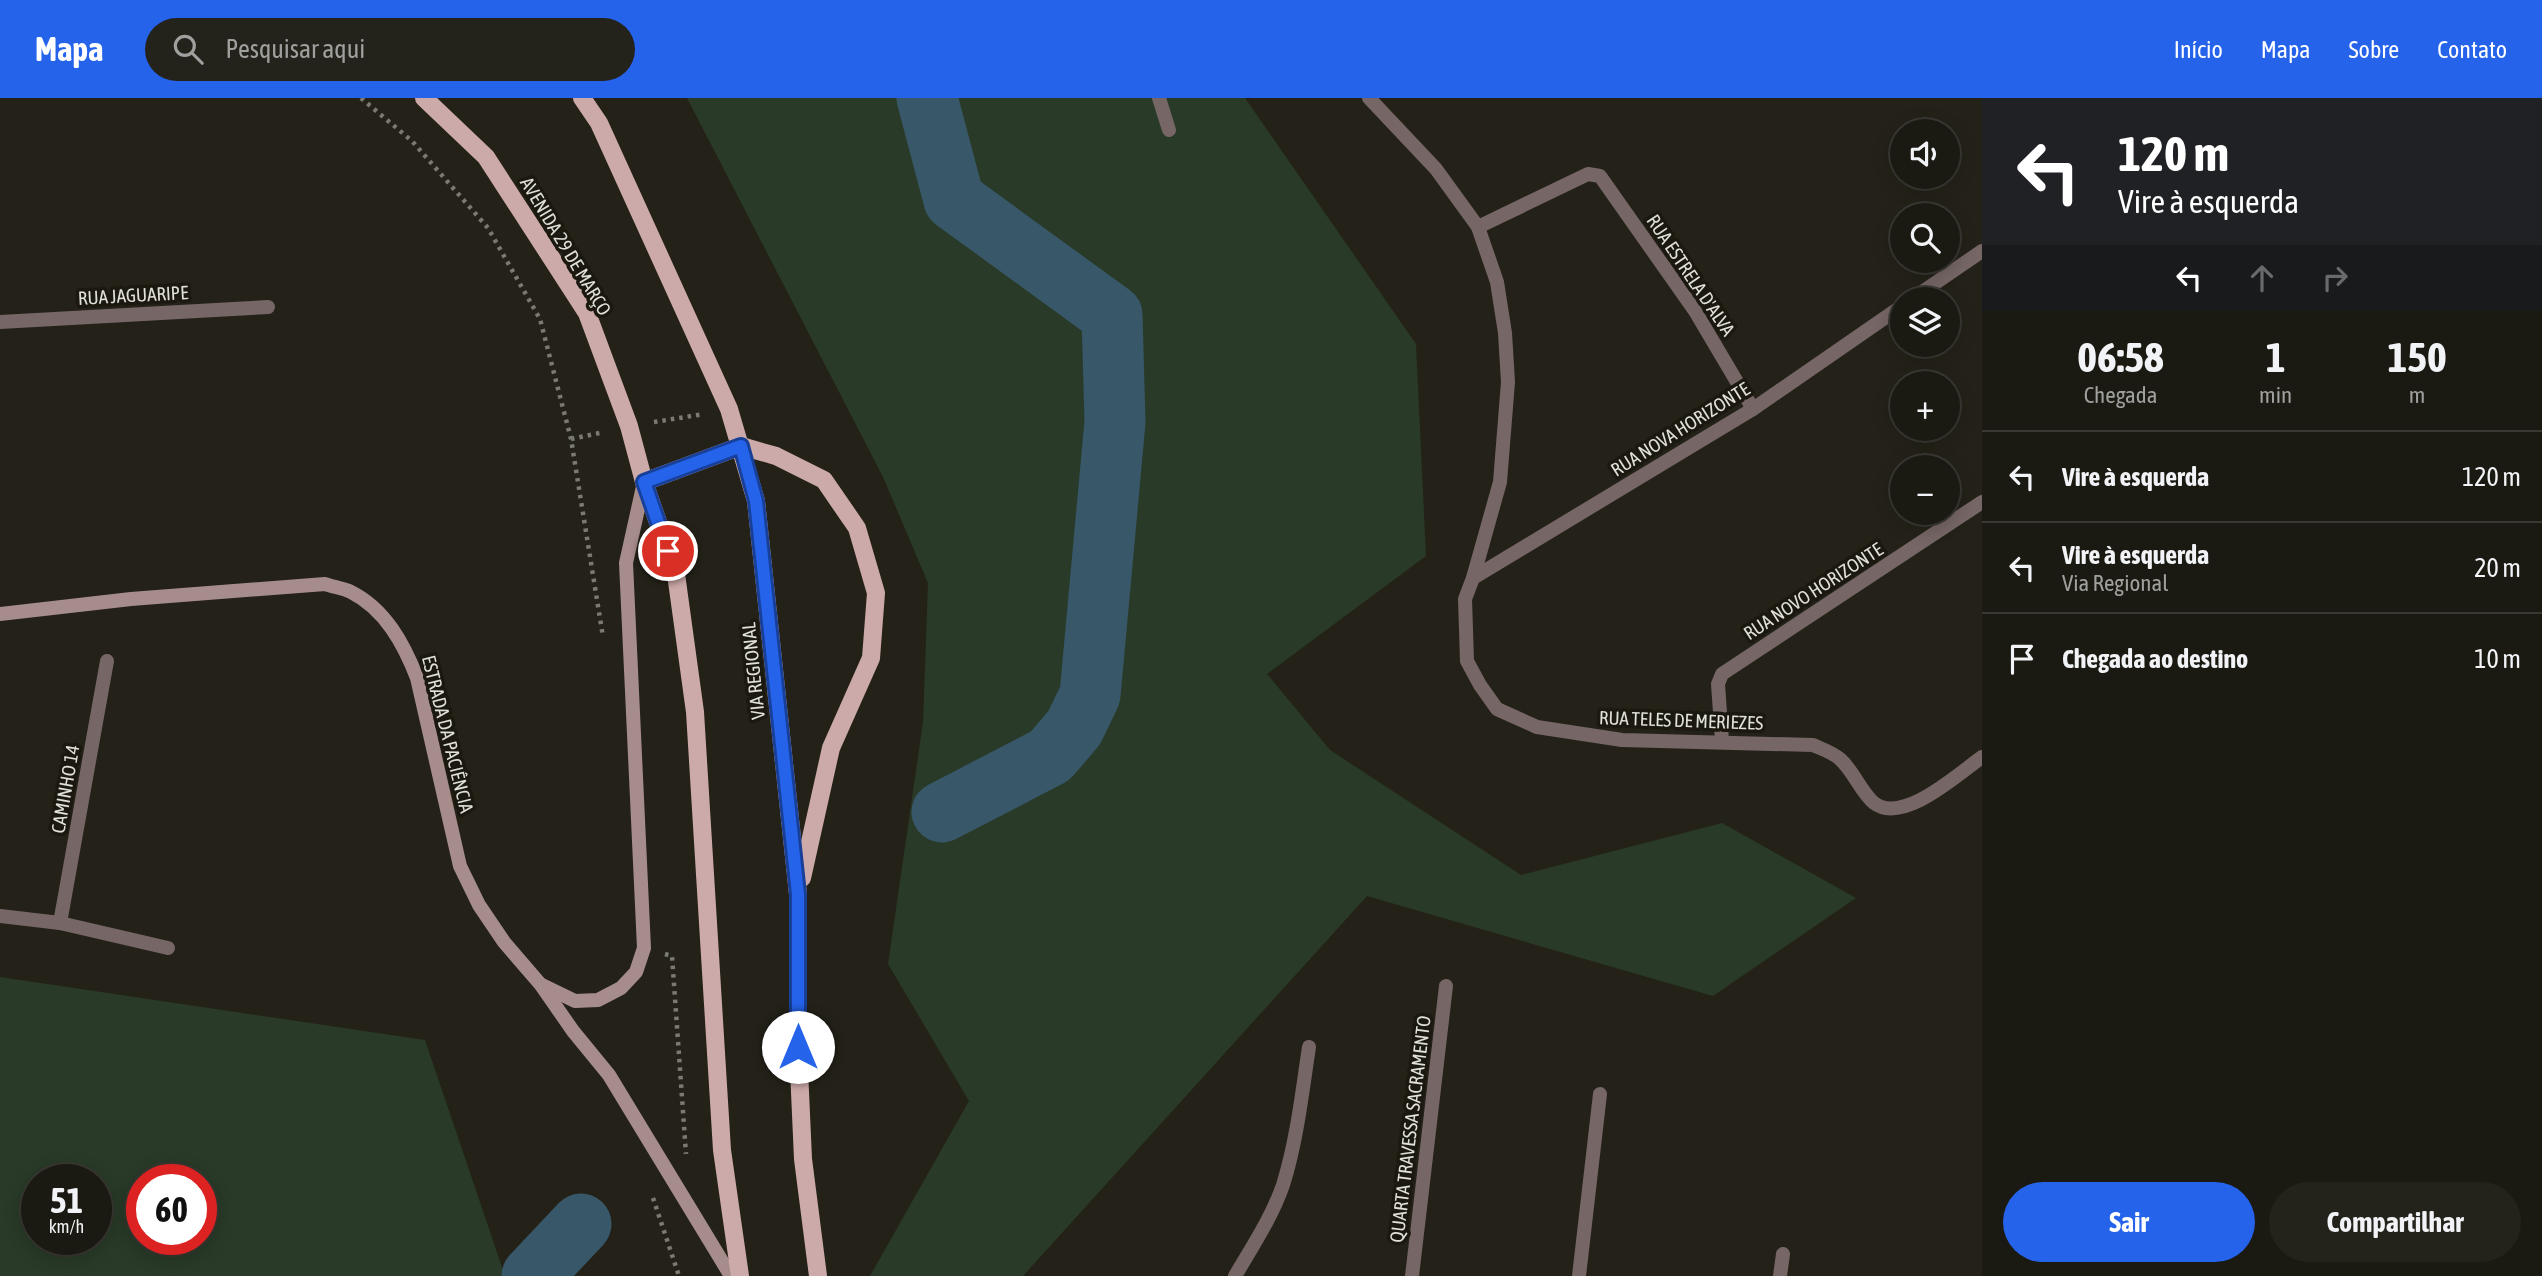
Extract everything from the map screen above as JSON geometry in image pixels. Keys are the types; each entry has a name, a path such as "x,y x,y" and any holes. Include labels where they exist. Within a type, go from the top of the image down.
{"main road":[{"name":"AVENIDA 29 DE MARÇO","path":"424,98 486,157 587,313 629,426 644,482"},
{"name":"VIA REGIONAL","path":"582,98 600,123 729,409 756,501 798,894 798,1047 803,1159 818,1276"},
{"path":"740,1276 722,1150 695,712 676,574 644,482 741,446 776,456 824,480 857,528 876,593 871,658 831,748 798,894"},
{"name":"ESTRADA DA PACIÊNCIA","path":"541,985 575,1000 598,999 621,988 636,972 644,948 626,563 644,482"},
{"name":"ESTRADA DA PACIÊNCIA","path":"0,614 131,599 324,584 351,591 388,623 406,650 417,678 460,866 479,905 504,942 541,985 573,1031 609,1075 731,1276"}],"street":[{"path":"1159,98 1170,130"},
{"name":"RUA TELES DE MERIEZES","path":"1369,98 1436,169 1478,227 1497,282 1505,333 1508,382 1500,482 1465,599 1467,661 1497,709 1538,727 1622,740 1813,745 1840,758 1874,802 1887,809 1902,808 1922,799 1982,757"},
{"name":"RUA ESTRELA D'ALVA","path":"1478,227 1588,174 1600,176 1695,311 1753,408"},
{"path":"1930,287 1982,251"},
{"name":"RUA JAGUARIPE","path":"0,322 268,307"},
{"name":"RUA NOVA HORIZONTE","path":"1473,578 1753,408 1890,314"},
{"name":"RUA NOVO HORIZONTE","path":"1722,741 1718,684 1722,674 1982,502"},
{"name":"CAMINHO 14","path":"60,923 107,661"},
{"path":"0,916 60,923 168,948"},
{"name":"QUARTA TRAVESSA SACRAMENTO","path":"1412,1276 1446,986"},
{"path":"1235,1276 1267,1222 1282,1186 1295,1137 1309,1047"},
{"path":"1579,1276 1600,1094"},
{"path":"1780,1276 1783,1254"}],"path":[{"path":"361,98 412,141 488,228 540,319 571,439 603,648"},
{"path":"644,948 672,956 687,1162 649,1188 679,1276"}],"green space":[{"path":"687,98 1245,98 1416,344 1426,556 1267,674 1330,750 1521,875 1722,823 1856,898 1713,996 1367,896 1023,1276 870,1276 969,1101 888,964 923,722 928,583 883,477"},
{"path":"0,977 425,1040 505,1276 0,1276"}],"waterway":[{"path":"927,98 954,200 1112,315 1115,422 1090,695 1074,728 1050,756 942,812"},
{"path":"532,1276 581,1224"}],"route":[{"path":"668,551 644,482 741,446 756,501 798,894 798,1047"}]}
